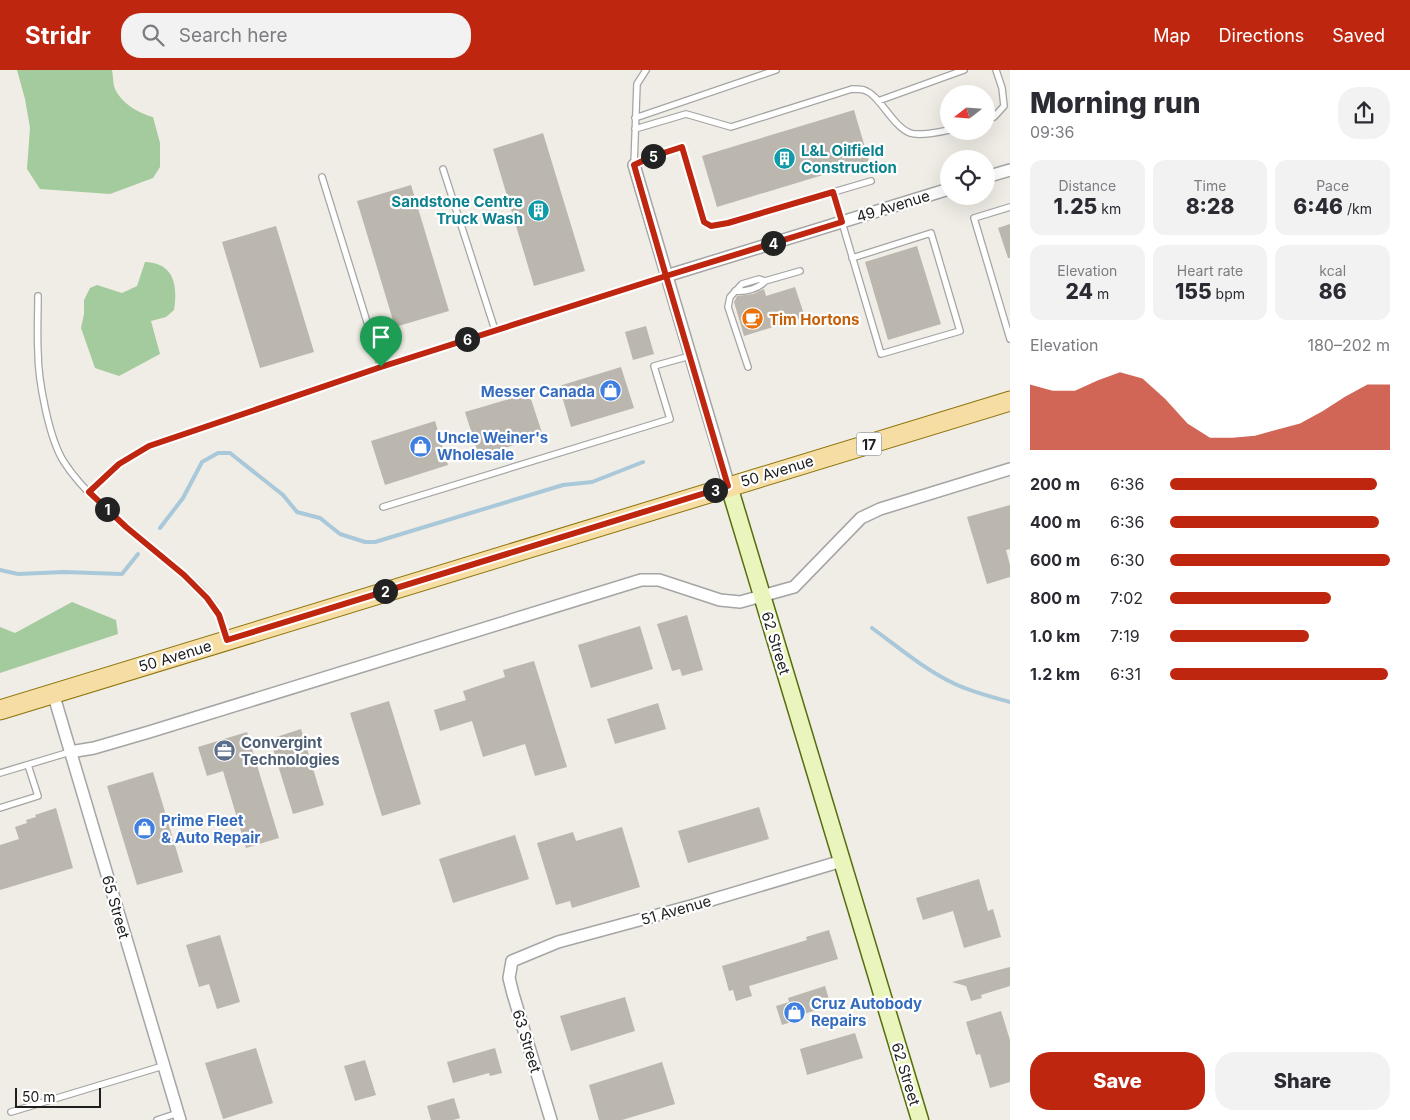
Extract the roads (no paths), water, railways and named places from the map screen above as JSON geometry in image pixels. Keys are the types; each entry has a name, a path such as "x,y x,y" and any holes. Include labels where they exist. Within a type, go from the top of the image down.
{"main road":[{"name":"50 Avenue","path":"0,710 1010,401"},
{"name":"62 Street","path":"728,486 920,1120"}],"street":[{"name":"62 Street","path":"634,165 728,486"},
{"path":"995,174 1010,170"},
{"name":"49 Avenue","path":"666,276 940,191"},
{"path":"70,752 94,748 158,730 641,580 659,580 720,600 740,602 794,587 867,514 1010,469"},
{"name":"65 Street","path":"53,693 179,1117"},
{"name":"51 Avenue","path":"512,960 558,942 691,906 842,861"},
{"name":"63 Street","path":"512,960 509,978 551,1120"}],"lane":[{"path":"646,70 638,84 634,165 651,157 682,147 704,222 711,226 728,223 870,181"},
{"path":"635,118 776,70"},
{"path":"878,101 964,70"},
{"path":"995,116 1004,106 1002,88 996,70"},
{"path":"635,129 686,114 731,127 852,89 865,90 878,101 896,122 910,133 940,132"},
{"path":"443,169 495,330"},
{"path":"322,177 381,367"},
{"path":"833,192 852,258 881,354 960,331 931,233 852,258"},
{"path":"1010,207 974,218 1010,339"},
{"path":"748,367 728,308 730,298 742,284 800,271"},
{"path":"89,492 119,464 149,446 381,367 666,276"},
{"path":"38,296 38,353 51,431 64,462 76,479 89,492 126,527 184,575 207,598 219,615 227,640"},
{"path":"1002,308 1010,306"},
{"path":"383,507 670,419 654,366 690,356"},
{"path":"0,773 70,752"},
{"path":"0,808 38,796 28,765"},
{"path":"11,1112 164,1066"},
{"path":"157,1120 179,1117"}],"waterway":[{"path":"160,528 183,498 202,462 218,453 230,453 283,495 297,512 320,518 340,534 365,542 375,542 563,485 592,482 643,462"},
{"path":"0,570 18,574 64,572 122,574 138,554"},
{"path":"872,628 912,658 955,684 1010,702"}],"place":[{"name":"L&L Oilfield Construction","path":"785,159"},
{"name":"Sandstone Centre Truck Wash","path":"539,210"},
{"name":"Tim Hortons","path":"753,319"},
{"name":"Messer Canada","path":"611,391"},
{"name":"Uncle Weiner's Wholesale","path":"421,446"},
{"name":"Convergint Technologies","path":"225,751"},
{"name":"Prime Fleet & Auto Repair","path":"145,829"},
{"name":"Cruz Autobody Repairs","path":"795,1012"}]}
